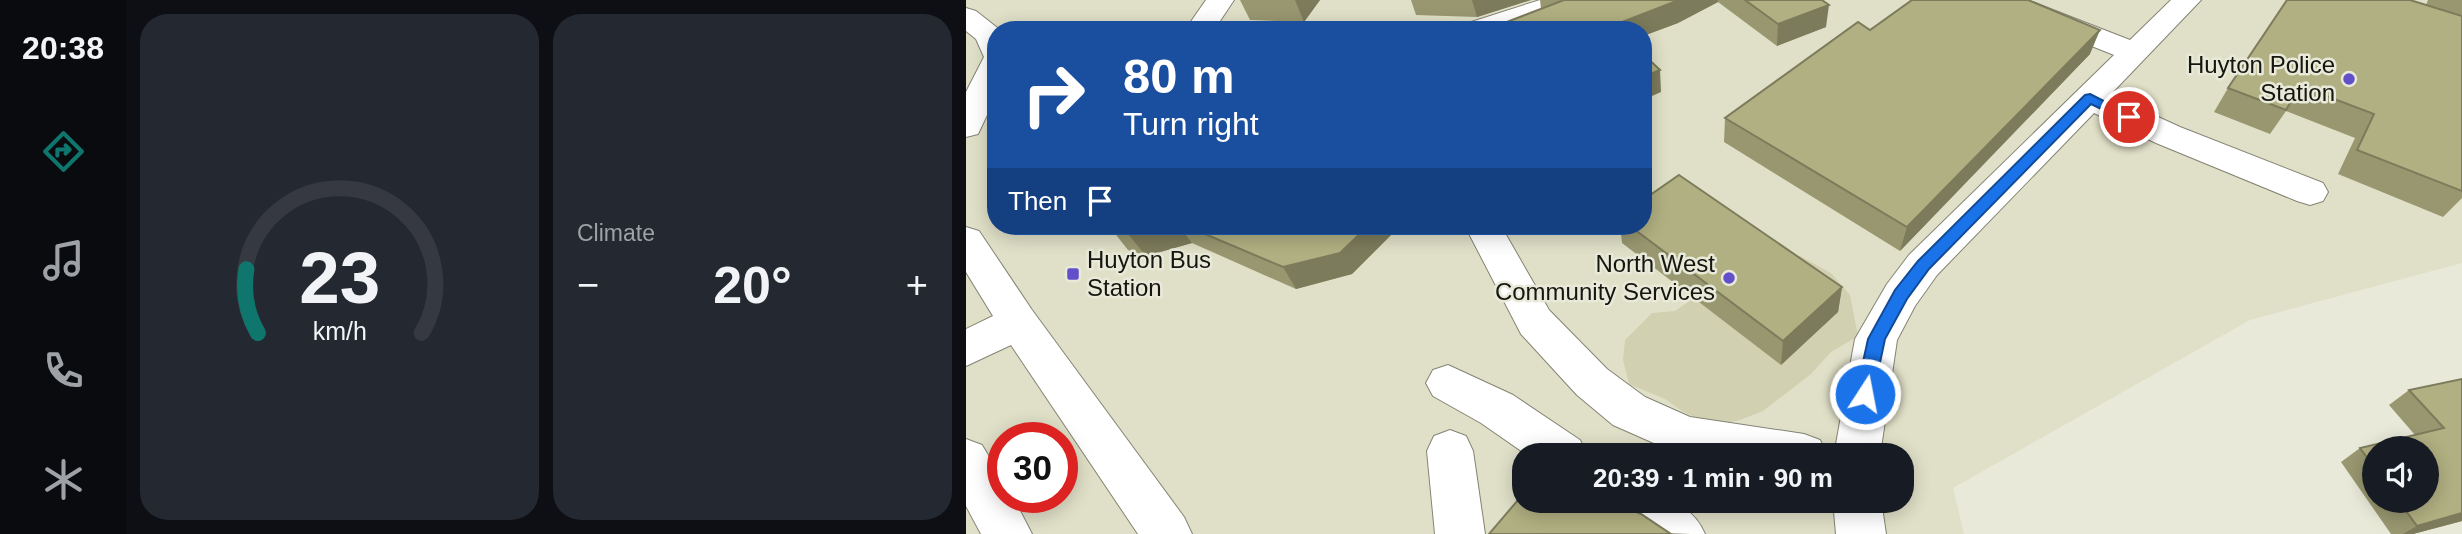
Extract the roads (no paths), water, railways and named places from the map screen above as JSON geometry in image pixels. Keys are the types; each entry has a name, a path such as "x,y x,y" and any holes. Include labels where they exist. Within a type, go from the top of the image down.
{"street":[{"path":"1205,21 1220,0"},
{"path":"1503,21 1569,0"},
{"path":"2002,0 2041,6 2135,53"},
{"path":"1859,443 1877,339 1901,295 1923,265 2187,0"},
{"path":"966,16 987,33"},
{"path":"966,126 987,81"},
{"path":"2090,98 2168,135 2311,192"},
{"path":"1488,235 1535,322 1592,382 1629,411 1687,437 1726,443"},
{"path":"966,241 1018,322 1167,534"},
{"path":"966,349 1018,322"},
{"path":"1448,383 1497,409 1547,443"},
{"path":"1450,451 1461,534"},
{"path":"966,460 1007,534"},
{"path":"1650,513 1680,534"},
{"path":"1859,513 1861,534"}],"place":[{"name":"Huyton Police Station","path":"2349,79"},
{"name":"Huyton Bus Station","path":"1073,274"},
{"name":"North West Community Services","path":"1729,278"}]}
